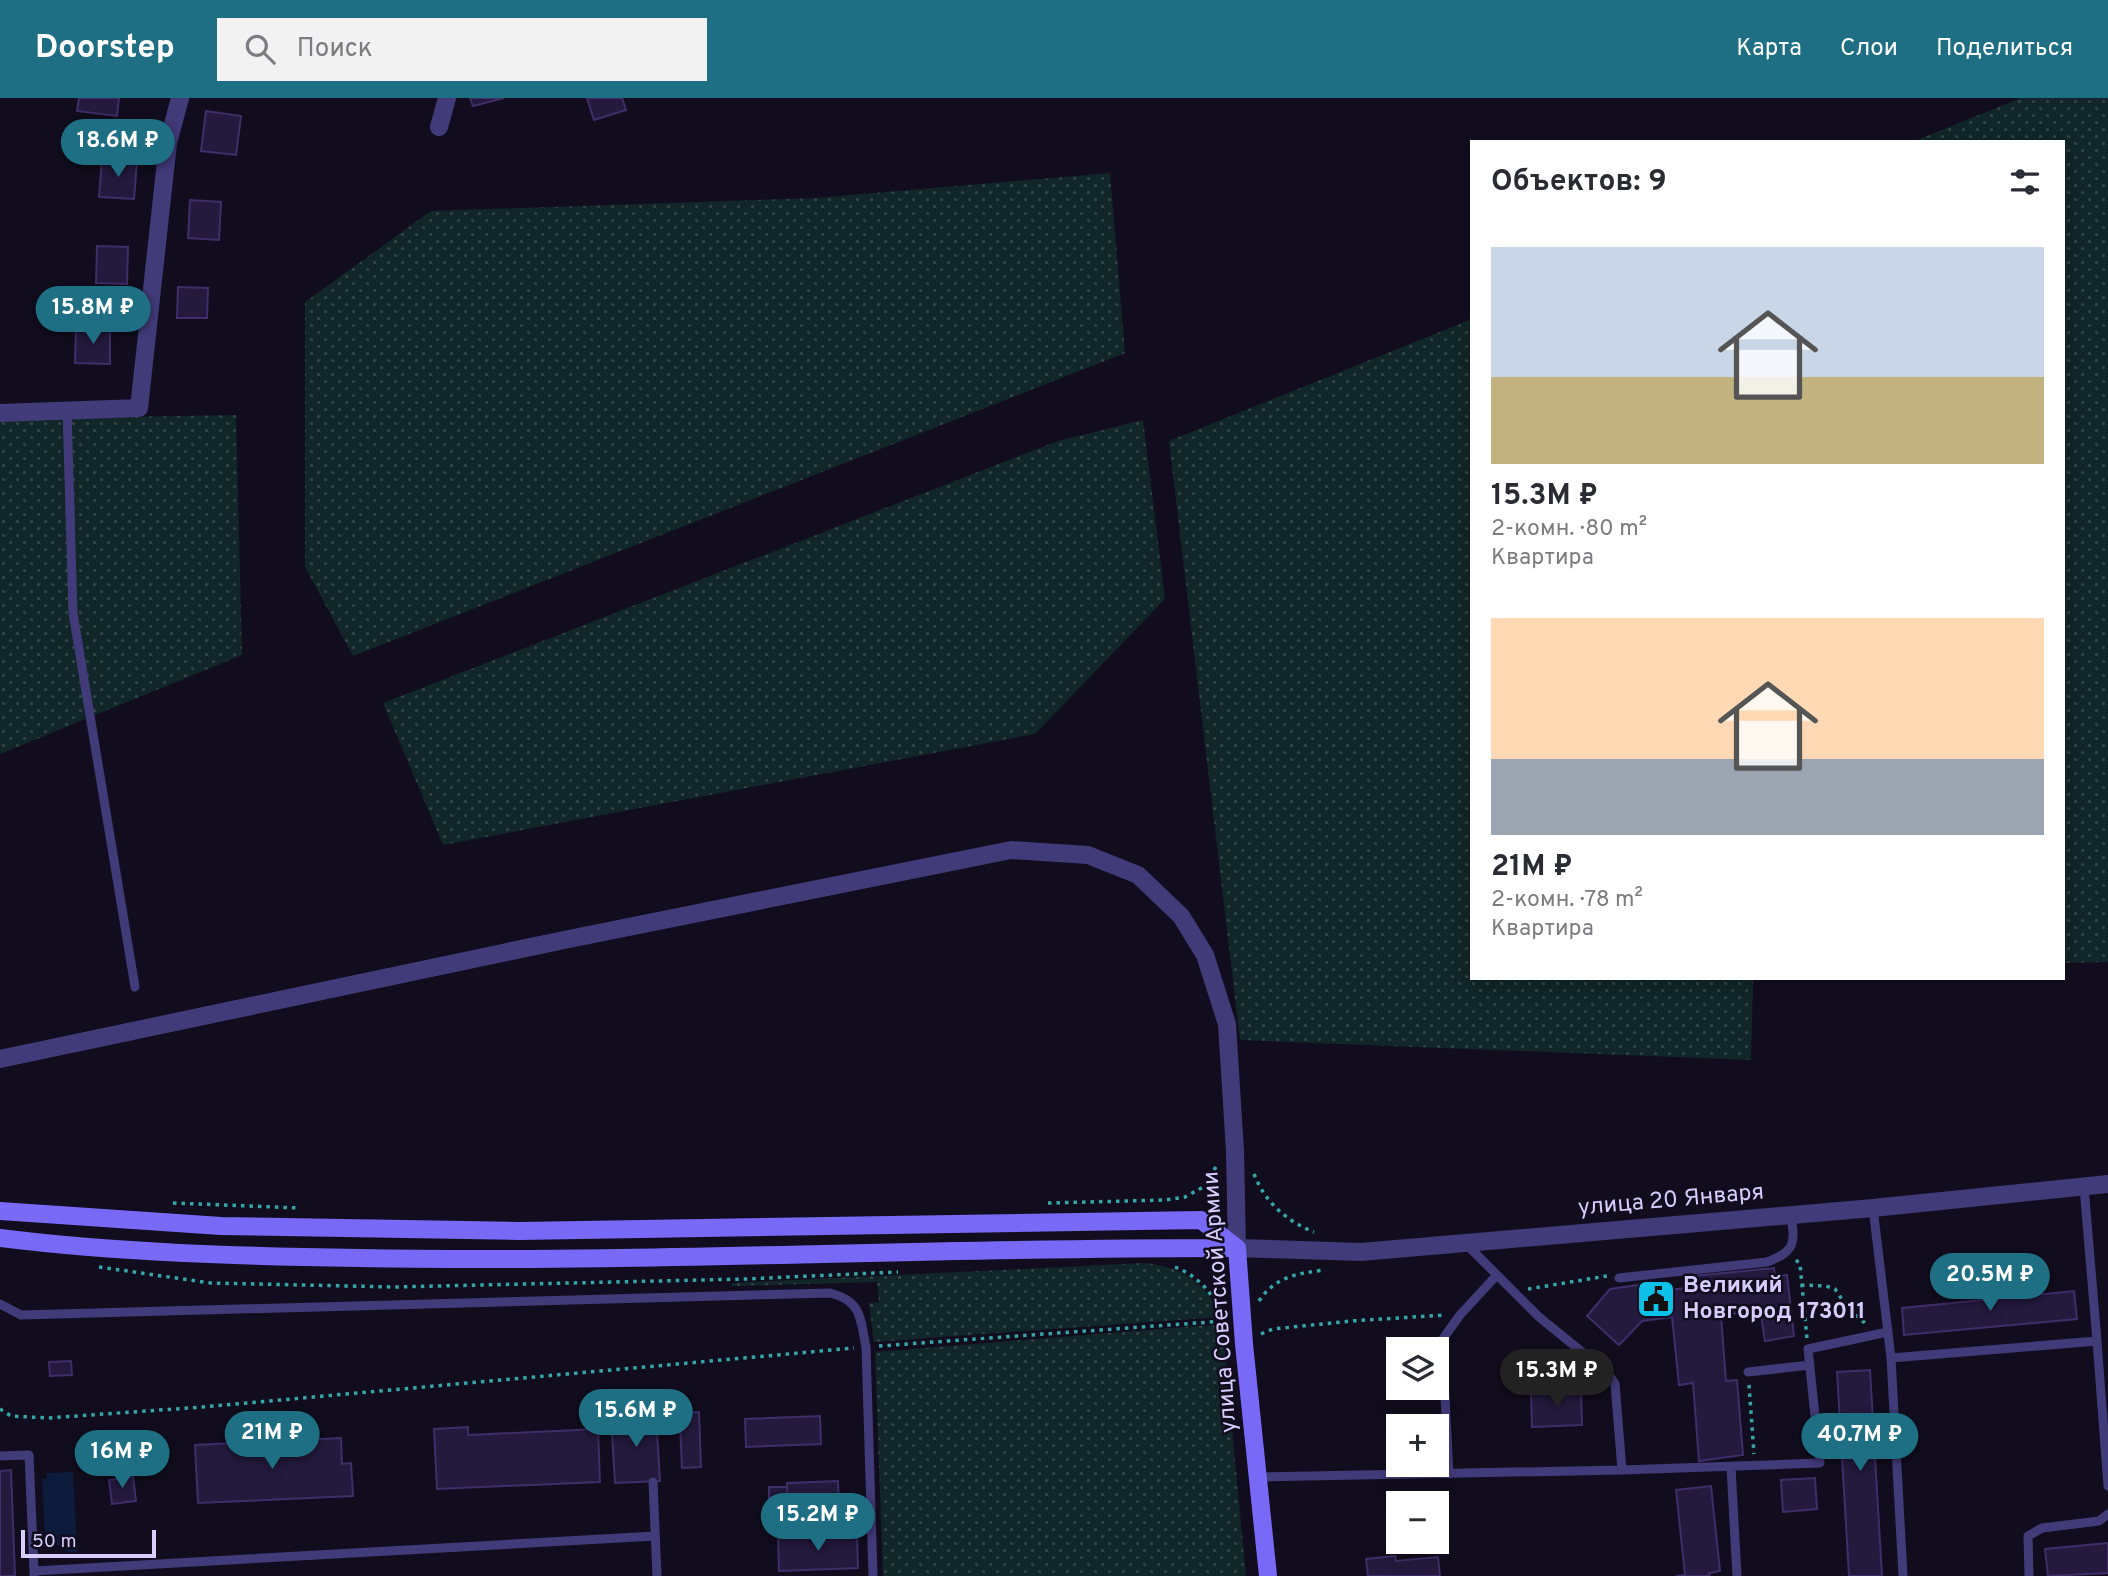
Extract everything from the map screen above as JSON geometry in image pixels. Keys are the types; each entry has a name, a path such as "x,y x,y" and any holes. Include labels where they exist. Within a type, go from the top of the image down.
{"main road":[{"path":"0,1211 221,1226 519,1231 1201,1220 1237,1248"},
{"path":"0,1238 223,1255 507,1261 1118,1248 1237,1248"},
{"name":"улица Советской Армии","path":"1237,1248 1268,1576"}],"street":[{"path":"0,413 139,408 168,143 180,98"},
{"path":"439,127 447,98"},
{"name":"улица Советской Армии","path":"0,1059 564,940 1011,850 1088,855 1138,875 1181,916 1205,955 1227,1024 1235,1151 1237,1248"},
{"name":"улица 20 Января","path":"1237,1248 1361,1252 1873,1208 2108,1184"}],"lane":[{"path":"67,410 73,614 135,987"},
{"path":"2084,1187 2108,1486"},
{"path":"1873,1208 1891,1358 1903,1576"},
{"path":"1619,1278 1767,1262 1789,1250 1794,1240 1791,1215"},
{"path":"1466,1244 1539,1317 1608,1373 1615,1384 1622,1470"},
{"path":"1445,1414 1441,1340 1496,1276"},
{"path":"0,1304 21,1315 830,1293 844,1296 854,1304 859,1314 866,1347 873,1576"},
{"path":"1449,1474 1731,1467 1820,1462 1808,1349 1888,1332"},
{"path":"1891,1358 2097,1341"},
{"path":"1748,1372 1810,1365"},
{"path":"0,1456 29,1455 34,1573 655,1536"},
{"path":"1731,1467 1737,1576"},
{"path":"1258,1476 1386,1475"},
{"path":"653,1482 657,1576"},
{"path":"2029,1576 2028,1536 2033,1531 2099,1521 2108,1514"}],"path":[{"path":"1789,1250 1800,1264 1808,1349"},
{"path":"88,1265 211,1283 394,1287 745,1279 911,1271"},
{"path":"0,1409 11,1416 48,1418 203,1407 866,1347 1224,1321 1218,1303 1208,1289 1188,1272 1171,1265"},
{"path":"1513,1292 1607,1275 1619,1278"},
{"path":"1801,1285 1835,1289 1847,1307 1869,1326 1888,1332"},
{"path":"1256,1336 1273,1329 1291,1327 1460,1315"},
{"path":"1748,1372 1755,1466"}],"green space":[{"path":"2021,98 2108,98 2108,962 2065,963 2065,140 1917,140"},
{"path":"1110,173 1125,353 353,656 305,567 305,302 431,211 816,198"},
{"path":"1470,320 1470,980 1753,980 1751,1060 1240,1040 1169,441"},
{"path":"236,415 242,655 0,754 0,419"},
{"path":"1143,420 1165,599 1035,734 443,845 383,703 1058,441"},
{"path":"1145,1263 1170,1268 1191,1278 1208,1294 1220,1317 874,1342 869,1303 879,1302 877,1282 732,1286 732,1283"},
{"path":"1222,1324 1246,1576 883,1576 875,1352"}],"water":[{"path":"73,1472 77,1552 67,1552 45,1536 42,1479 47,1479 47,1473"}],"building":[{"path":"79,98 119,98 117,116 77,111"},
{"path":"470,98 504,98 473,106"},
{"path":"587,98 622,98 626,110 594,120"},
{"path":"206,111 241,116 236,155 201,151"},
{"path":"102,158 137,161 134,199 99,197"},
{"path":"190,200 221,202 219,240 188,238"},
{"path":"97,246 128,247 127,284 96,283"},
{"path":"178,287 208,288 207,318 177,318"},
{"path":"76,327 110,328 110,364 75,363"},
{"path":"1774,1268 1775,1277 1787,1275 1794,1336 1765,1341 1760,1309 1721,1316 1726,1381 1737,1380 1743,1455 1699,1461 1693,1383 1679,1385 1672,1317 1642,1321 1619,1345 1587,1316 1610,1289 1659,1282 1660,1291 1695,1287 1694,1276"},
{"path":"2074,1291 2077,1319 1904,1335 1902,1308"},
{"path":"71,1361 72,1375 50,1376 49,1362"},
{"path":"1870,1370 1882,1576 1849,1576 1837,1372"},
{"path":"1581,1391 1582,1425 1532,1427 1531,1393"},
{"path":"699,1412 701,1467 682,1468 680,1425 671,1425 671,1413"},
{"path":"656,1415 660,1481 615,1483 611,1417"},
{"path":"820,1416 821,1444 746,1447 745,1419"},
{"path":"468,1427 468,1435 598,1429 600,1482 437,1489 434,1429"},
{"path":"341,1438 342,1464 351,1463 353,1496 198,1503 195,1445"},
{"path":"11,1470 15,1576 0,1576 0,1471"},
{"path":"133,1477 136,1501 112,1504 109,1480"},
{"path":"1815,1478 1817,1509 1783,1512 1781,1480"},
{"path":"838,1481 840,1534 789,1536 787,1483"},
{"path":"1711,1486 1720,1571 1709,1573 1710,1576 1676,1576 1685,1575 1676,1490"},
{"path":"769,1487 787,1487 788,1505 769,1506"},
{"path":"857,1534 858,1568 779,1571 778,1537"},
{"path":"2108,1543 2108,1573 2048,1576 2045,1549"},
{"path":"1395,1556 1396,1561 1438,1557 1440,1576 1368,1576 1366,1559"}],"place":[{"name":"Великий Новгород 173011","path":"1656,1299"}]}
